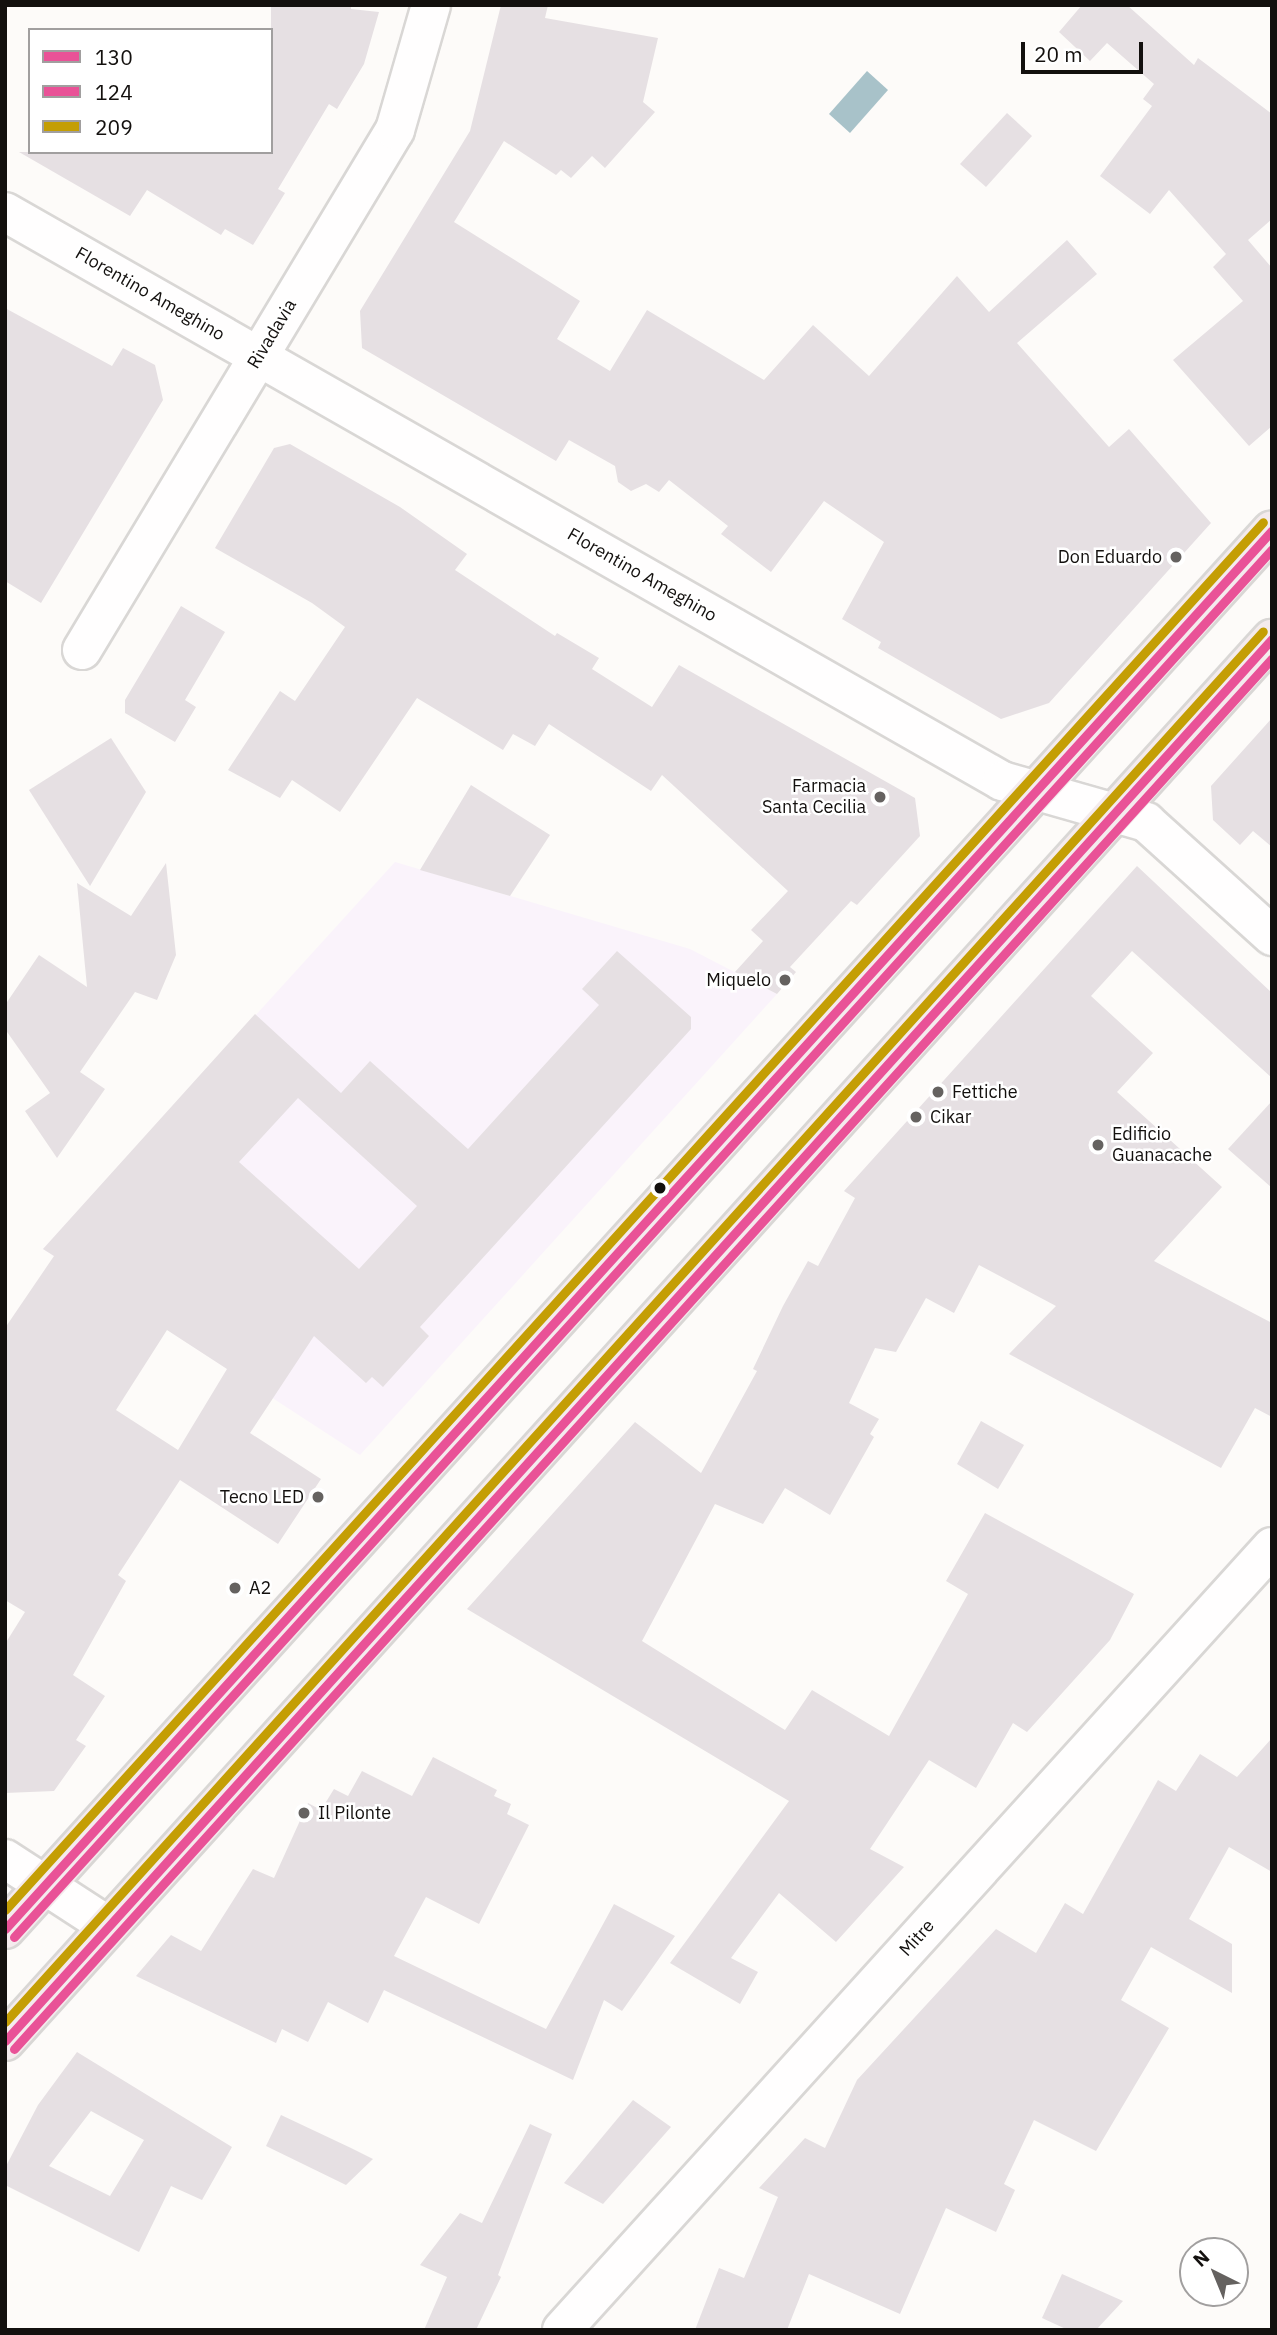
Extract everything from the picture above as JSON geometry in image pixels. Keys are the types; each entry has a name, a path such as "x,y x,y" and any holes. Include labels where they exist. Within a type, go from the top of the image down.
{"main road":[{"path":"5,1929 1272,530"},
{"path":"5,2041 1272,639"}],"street":[{"name":"Rivadavia","path":"82,650 395,130 431,5"},
{"name":"Florentino Ameghino","path":"5,212 1002,781 1146,822 1272,936"},
{"name":"Mitre","path":"562,2330 1272,1547"},
{"path":"5,1859 108,1926"}],"shaded area":[{"path":"395,862 690,949 777,994 360,1455 43,1249"}],"water":[{"path":"867,71 888,90 850,133 829,114"}],"building":[{"path":"271,5 351,5 351,9 379,12 364,64 337,109 329,104 278,189 285,193 253,245 225,229 221,235 147,190 130,216 19,152 273,154"},
{"path":"501,5 548,5 545,18 658,38 643,102 655,112 605,168 592,156 571,178 561,170 556,175 504,141 454,222 580,301 557,339 610,371 647,310 764,380 813,325 869,376 957,276 989,312 1067,240 1097,274 1017,343 1109,447 1129,429 1211,523 1049,703 1001,719 878,648 881,642 842,619 884,542 824,501 771,572 721,534 728,526 669,480 659,492 646,484 631,491 618,482 615,466 569,440 556,461 362,348 360,311 470,131"},
{"path":"1082,5 1127,5 1194,65 1198,58 1272,114 1272,219 1248,240 1272,268 1272,426 1249,446 1173,360 1243,301 1213,267 1226,254 1169,190 1150,214 1100,176 1152,106 1143,99 1154,84 1107,43 1090,61 1059,32"},
{"path":"1007,113 1032,136 986,187 960,164"},
{"path":"5,308 112,366 123,348 155,365 163,400 41,603 5,581"},
{"path":"290,444 400,507 467,554 455,570 555,636 557,633 599,658 592,669 652,707 679,665 915,798 920,836 857,905 851,901 790,967 796,972 777,994 735,972 763,941 751,930 788,891 662,775 651,791 549,724 535,746 513,734 503,750 417,698 340,812 292,780 280,798 228,770 280,691 295,701 345,627 312,603 215,548 274,448"},
{"path":"181,606 225,632 185,700 196,707 175,742 125,713 125,700"},
{"path":"1272,718 1272,847 1253,831 1240,845 1213,820 1211,786"},
{"path":"111,738 146,792 90,886 29,790"},
{"path":"471,785 550,835 510,896 420,870"},
{"path":"166,863 176,955 157,1000 135,992 80,1072 105,1089 57,1158 25,1111 50,1093 5,1029 5,1005 39,955 87,987 77,883 131,916"},
{"path":"1137,866 1272,993 1272,1078 1132,951 1091,996 1153,1053 1117,1092 1222,1187 1154,1261 1272,1323 1272,1417 1255,1408 1221,1468 1009,1354 1056,1306 979,1265 954,1313 926,1298 896,1352 875,1348 849,1403 879,1419 870,1434 874,1437 830,1515 785,1488 763,1524 715,1504 642,1641 785,1730 812,1690 889,1736 968,1594 946,1581 985,1513 1134,1594 1110,1640 1027,1732 1013,1723 976,1788 929,1760 870,1849 904,1867 836,1942 779,1893 731,1958 758,1972 740,2004 670,1963 789,1801 467,1609 635,1422 701,1473 757,1371 753,1369 808,1261 818,1266 855,1198 844,1191"},
{"path":"617,951 691,1017 691,1029 420,1327 429,1336 383,1387 372,1377 366,1383 314,1336 250,1433 321,1479 278,1544 180,1480 118,1575 126,1581 73,1675 105,1696 76,1740 86,1746 54,1791 5,1793 5,1644 25,1612 5,1600 5,1328 54,1256 43,1249 255,1014 341,1093 370,1061 468,1149 599,1005 582,989","holes":["298,1098 417,1206 359,1269 239,1162","167,1330 227,1369 178,1450 116,1410"]},
{"path":"1272,1101 1272,1188 1228,1149"},
{"path":"981,1421 1024,1445 998,1489 957,1464"},
{"path":"1272,1738 1272,1872 1229,1847 1189,1919 1232,1944 1232,1993 1151,1947 1121,2000 1169,2028 1096,2151 1034,2120 1004,2184 1015,2190 996,2232 946,2208 900,2314 809,2274 787,2330 695,2330 719,2268 744,2278 778,2197 759,2188 805,2138 825,2148 857,2080 996,1929 1036,1953 1065,1903 1083,1914 1158,1780 1176,1791 1200,1754 1237,1777"},
{"path":"433,1757 497,1790 494,1796 511,1804 507,1814 529,1825 479,1924 426,1897 394,1956 546,2029 614,1904 675,1936 622,2011 604,2000 573,2080 384,1990 368,2023 328,2002 308,2042 282,2029 276,2043 136,1976 171,1935 201,1951 253,1869 274,1878 308,1803 321,1810 334,1789 348,1796 362,1771 412,1796"},
{"path":"77,2052 232,2147 202,2200 171,2186 139,2252 5,2185 5,2168 38,2105","holes":["91,2111 144,2140 110,2196 49,2166"]},
{"path":"633,2100 671,2127 603,2204 564,2183"},
{"path":"281,2115 373,2159 346,2185 266,2146"},
{"path":"530,2124 552,2134 498,2275 501,2277 476,2330 424,2330 447,2277 420,2265 460,2213 482,2223"},
{"path":"1062,2274 1123,2301 1096,2330 1068,2330 1042,2318"}],"transit line":[{"name":"209","path":"5,1910 1263,522"},
{"name":"130","path":"5,1929 1272,530"},
{"name":"124","path":"14,1937 1272,549"},
{"name":"209","path":"5,2022 1263,631"},
{"name":"130","path":"5,2041 1272,639"},
{"name":"124","path":"14,2049 1272,658"}],"place":[{"name":"Don Eduardo","path":"1176,557"},
{"name":"Farmacia Santa Cecilia","path":"880,797"},
{"name":"Miquelo","path":"785,980"},
{"name":"Fettiche","path":"938,1092"},
{"name":"Cikar","path":"916,1117"},
{"name":"Edificio Guanacache","path":"1098,1145"},
{"name":"Tecno LED","path":"318,1497"},
{"name":"A2","path":"235,1588"},
{"name":"Il Pilonte","path":"304,1813"}]}
